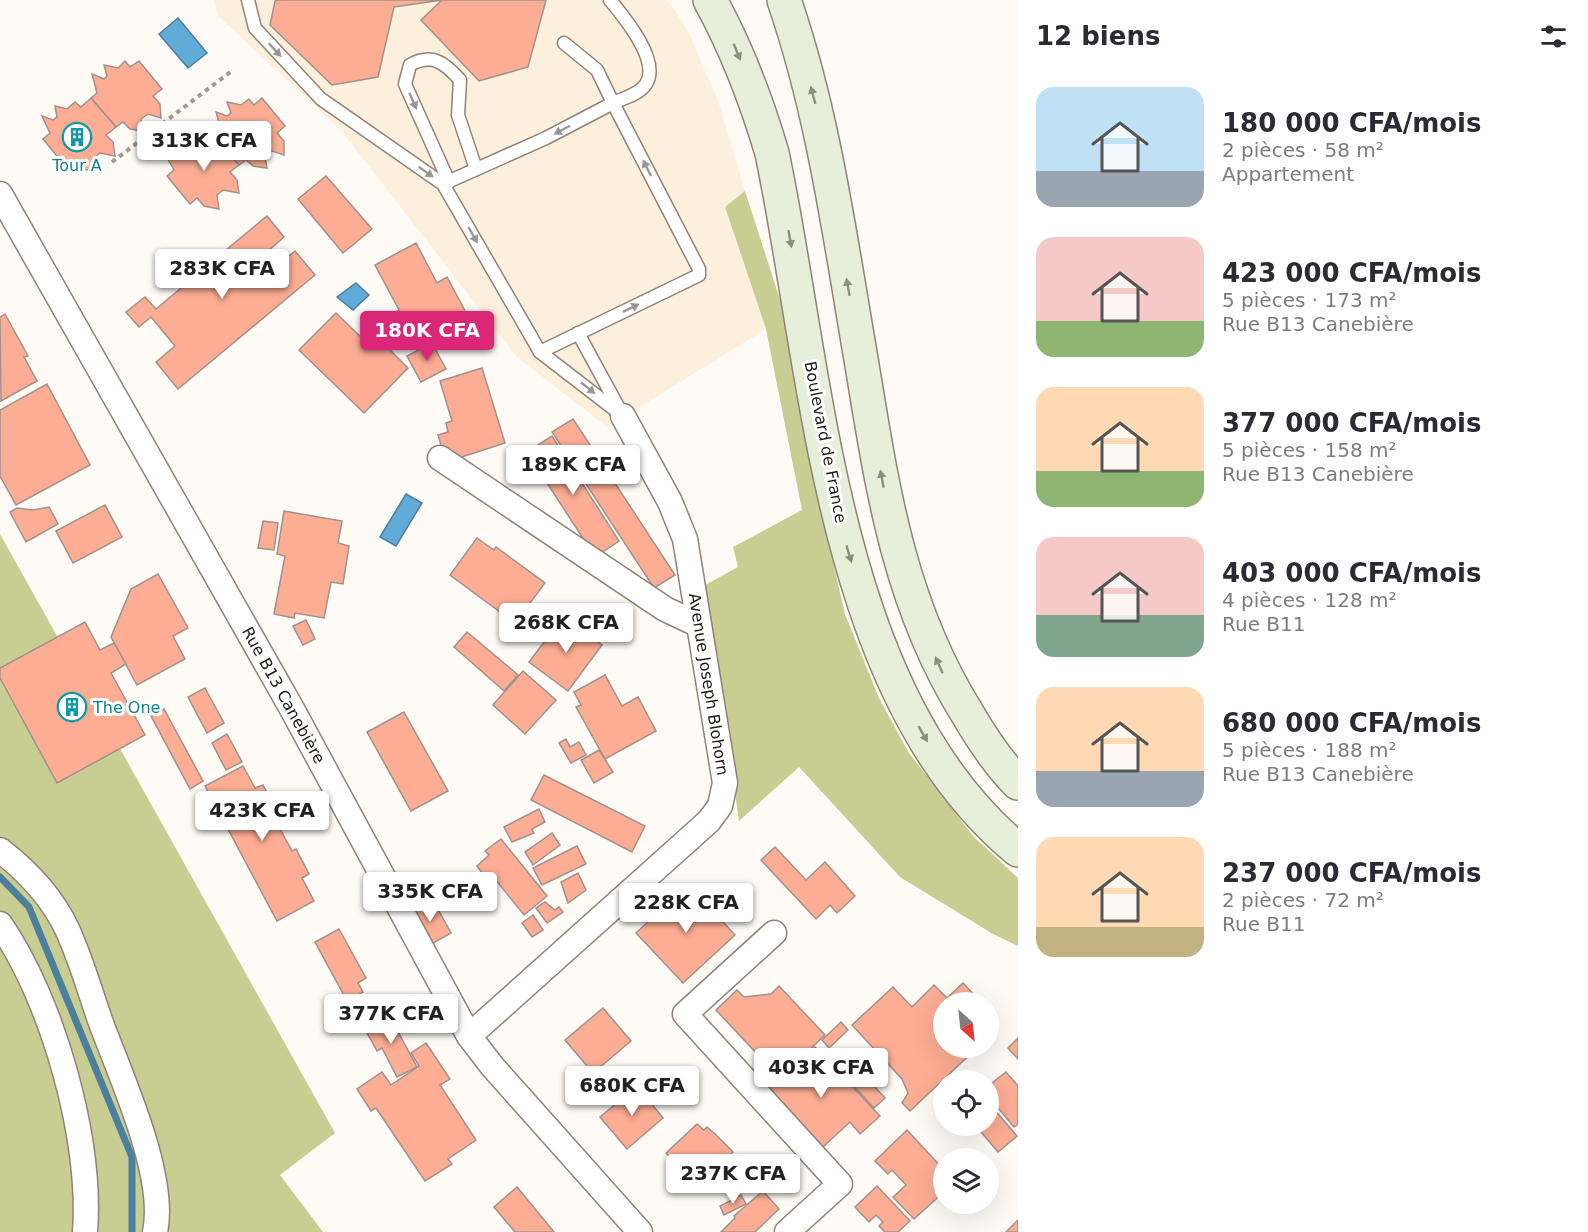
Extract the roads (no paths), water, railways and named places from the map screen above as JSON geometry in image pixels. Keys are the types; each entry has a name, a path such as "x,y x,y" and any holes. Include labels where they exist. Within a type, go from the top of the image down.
{"main road":[{"name":"Boulevard de France","path":"710,0 733,43 757,102 772,153 846,546 873,632 908,708 938,761 995,831 1018,850"},
{"path":"784,0 814,99 868,405 901,570 944,677 976,728 1018,783"}],"street":[{"name":"Rue B13 Canebière","path":"0,194 292,709 469,1036 492,1066 640,1232"},
{"name":"Avenue Joseph Blohorn","path":"469,1036 709,821 720,806 725,783 684,539 670,502 623,416"},
{"path":"440,458 665,609 699,625"},
{"path":"0,850 23,868 44,892 67,928 143,1135 154,1176 155,1232"},
{"path":"0,924 13,943 46,1011 62,1059 86,1183 85,1232"},
{"path":"774,933 685,1014 840,1184 787,1232"}],"lane":[{"path":"248,0 255,28 321,99 446,183"},
{"path":"446,183 546,138 641,91 648,83 649,70 640,39 610,0"},
{"path":"540,352 699,275 699,269 597,70 564,43"},
{"path":"476,169 458,115 460,80 439,60 428,58 410,65 405,84 446,183 540,352 623,416"},
{"path":"578,333 623,416"}],"water":[{"path":"178,18 207,53 188,68 159,34"},
{"path":"356,283 369,295 353,310 337,297"},
{"path":"406,494 422,503 396,546 380,537"}],"waterway":[{"path":"0,877 29,907 132,1157 132,1232"}],"place":[{"name":"Tour A","path":"77,137"},
{"name":"The One","path":"72,707"}]}
